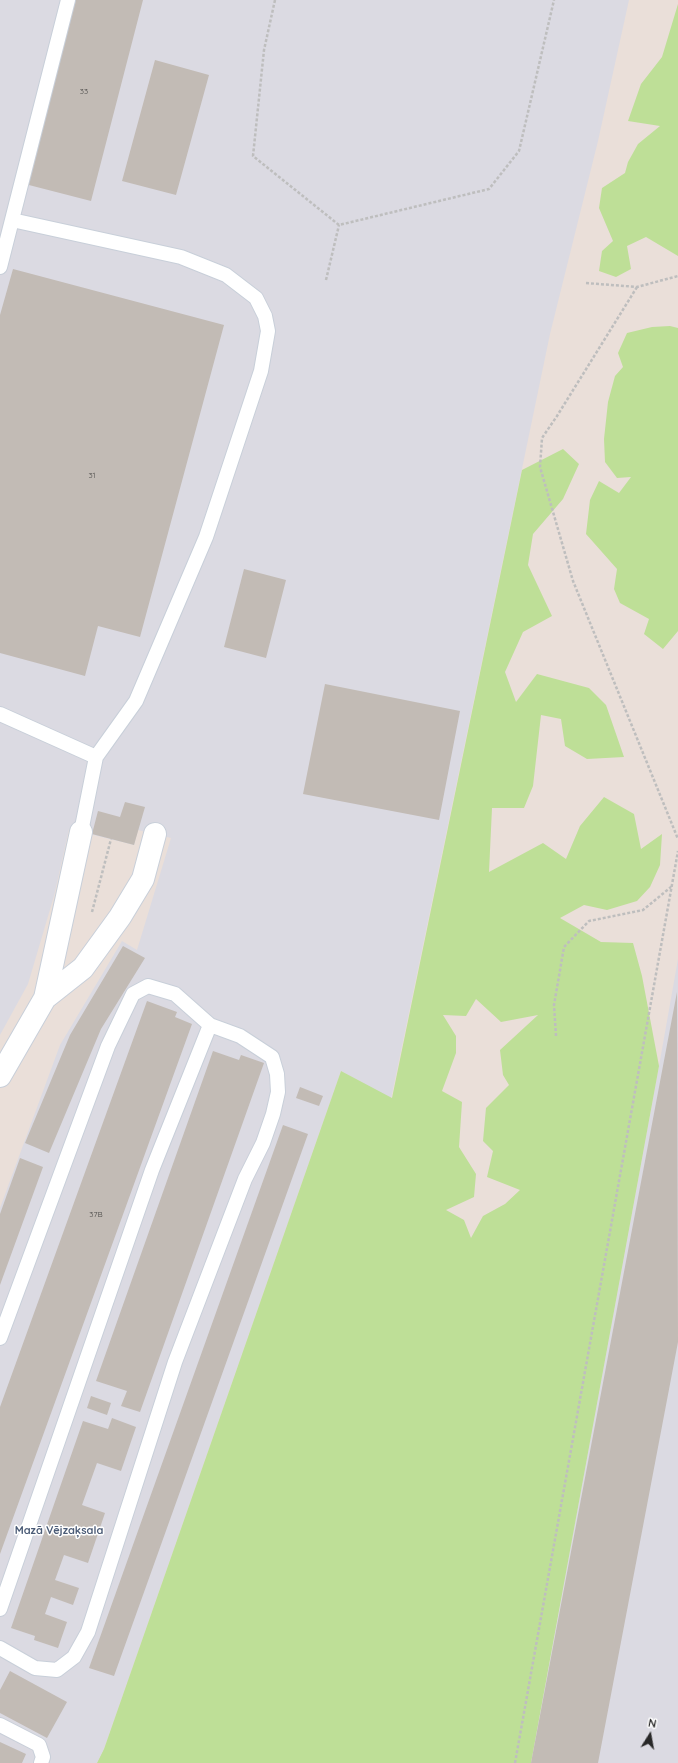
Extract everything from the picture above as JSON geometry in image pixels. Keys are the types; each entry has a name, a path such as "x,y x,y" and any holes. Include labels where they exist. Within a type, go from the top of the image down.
{"street":[{"path":"0,1076 45,998 81,832"},
{"path":"45,998 83,968 120,917 143,879 155,834"}],"lane":[{"path":"0,267 68,0"},
{"path":"12,220 181,257 226,275 256,298 265,316 268,331 261,371 206,537 136,701 96,757 81,832"},
{"path":"0,714 96,757"},
{"path":"0,1338 108,1046 133,994 148,986 175,994 210,1025 240,1036 272,1057 277,1074 278,1092 273,1114 263,1143 245,1179 175,1362 88,1632 74,1657 57,1670 35,1668 0,1648"},
{"path":"0,1609 152,1170 210,1025"},
{"path":"0,1725 39,1745 43,1758 41,1763"}],"path":[{"path":"275,0 264,50 253,156 338,225"},
{"path":"338,225 489,189 519,151 554,0"},
{"path":"326,280 338,225"},
{"path":"586,283 637,287 678,276"},
{"path":"637,287 558,416 542,438 540,467 573,581 678,839"},
{"path":"91,915 111,839"},
{"path":"515,1763 678,851"},
{"path":"556,1036 554,1005 564,947 589,921 643,910 672,887"}],"shaded area":[{"path":"0,0 629,0 598,141 550,334 391,1099 341,1071 104,1749 97,1763 0,1763 0,1208 60,1045 122,941 137,950 171,838 138,830 134,845 69,829 54,896 28,984 0,1035"},
{"path":"678,959 678,1763 531,1763 659,1066"}],"green space":[{"path":"678,4 678,256 646,237 627,246 631,269 616,277 599,271 602,251 613,241 599,208 602,188 625,173 628,162 638,144 660,126 628,121 641,84 662,57"},
{"path":"670,326 678,328 678,631 663,649 644,634 649,619 620,603 614,589 617,569 586,534 590,500 599,481 619,493 631,477 617,478 605,462 604,439 608,402 615,376 623,367 618,353 627,333 652,327"},
{"path":"563,449 579,464 563,499 533,534 528,565 552,616 523,632 505,672 516,702 537,674 589,688 606,705 624,757 587,759 565,746 561,719 541,715 533,786 524,808 492,808 489,872 543,843 566,859 580,826 604,797 634,814 641,849 662,834 660,865 650,887 637,901 607,910 584,905 560,918 601,942 633,943 642,976 659,1066 531,1763 97,1763 104,1749 341,1071 392,1098 522,470","holes":["476,999 501,1022 538,1015 500,1050 503,1075 509,1085 486,1108 483,1141 493,1151 487,1177 520,1190 505,1204 483,1216 471,1238 464,1220 446,1210 474,1197 476,1174 459,1147 462,1102 442,1091 456,1053 456,1036 443,1015 466,1016"]}],"building":[{"path":"73,0 143,0 91,201 25,184"},
{"path":"155,60 209,75 176,195 122,181"},
{"path":"13,269 224,325 140,637 98,626 85,676 0,653 0,315"},
{"path":"244,569 286,580 266,658 224,647"},
{"path":"325,684 460,711 439,820 303,794"},
{"path":"125,802 145,807 134,845 92,834 98,811 120,817"},
{"path":"123,946 145,958 101,1029 49,1153 25,1143 70,1035"},
{"path":"677,992 678,1342 598,1763 531,1763"},
{"path":"147,1001 177,1012 175,1017 192,1024 0,1554 0,1407"},
{"path":"213,1051 239,1060 241,1055 264,1063 140,1412 121,1406 127,1391 96,1381"},
{"path":"300,1087 323,1096 319,1106 296,1098"},
{"path":"283,1125 308,1134 114,1676 89,1668"},
{"path":"20,1158 43,1167 0,1285 0,1214"},
{"path":"91,1396 111,1403 107,1415 87,1408"},
{"path":"112,1418 136,1427 121,1471 97,1463 82,1505 105,1513 88,1563 64,1555 55,1580 79,1588 73,1605 51,1597 45,1614 67,1622 58,1648 34,1640 35,1636 11,1628 83,1421 108,1429"},
{"path":"10,1671 67,1702 47,1738 0,1713 0,1690"},
{"path":"0,1742 26,1754 22,1763 0,1763"}],"district":[{"name":"Mazā Vējzaķsala","path":"59,1531"}]}
